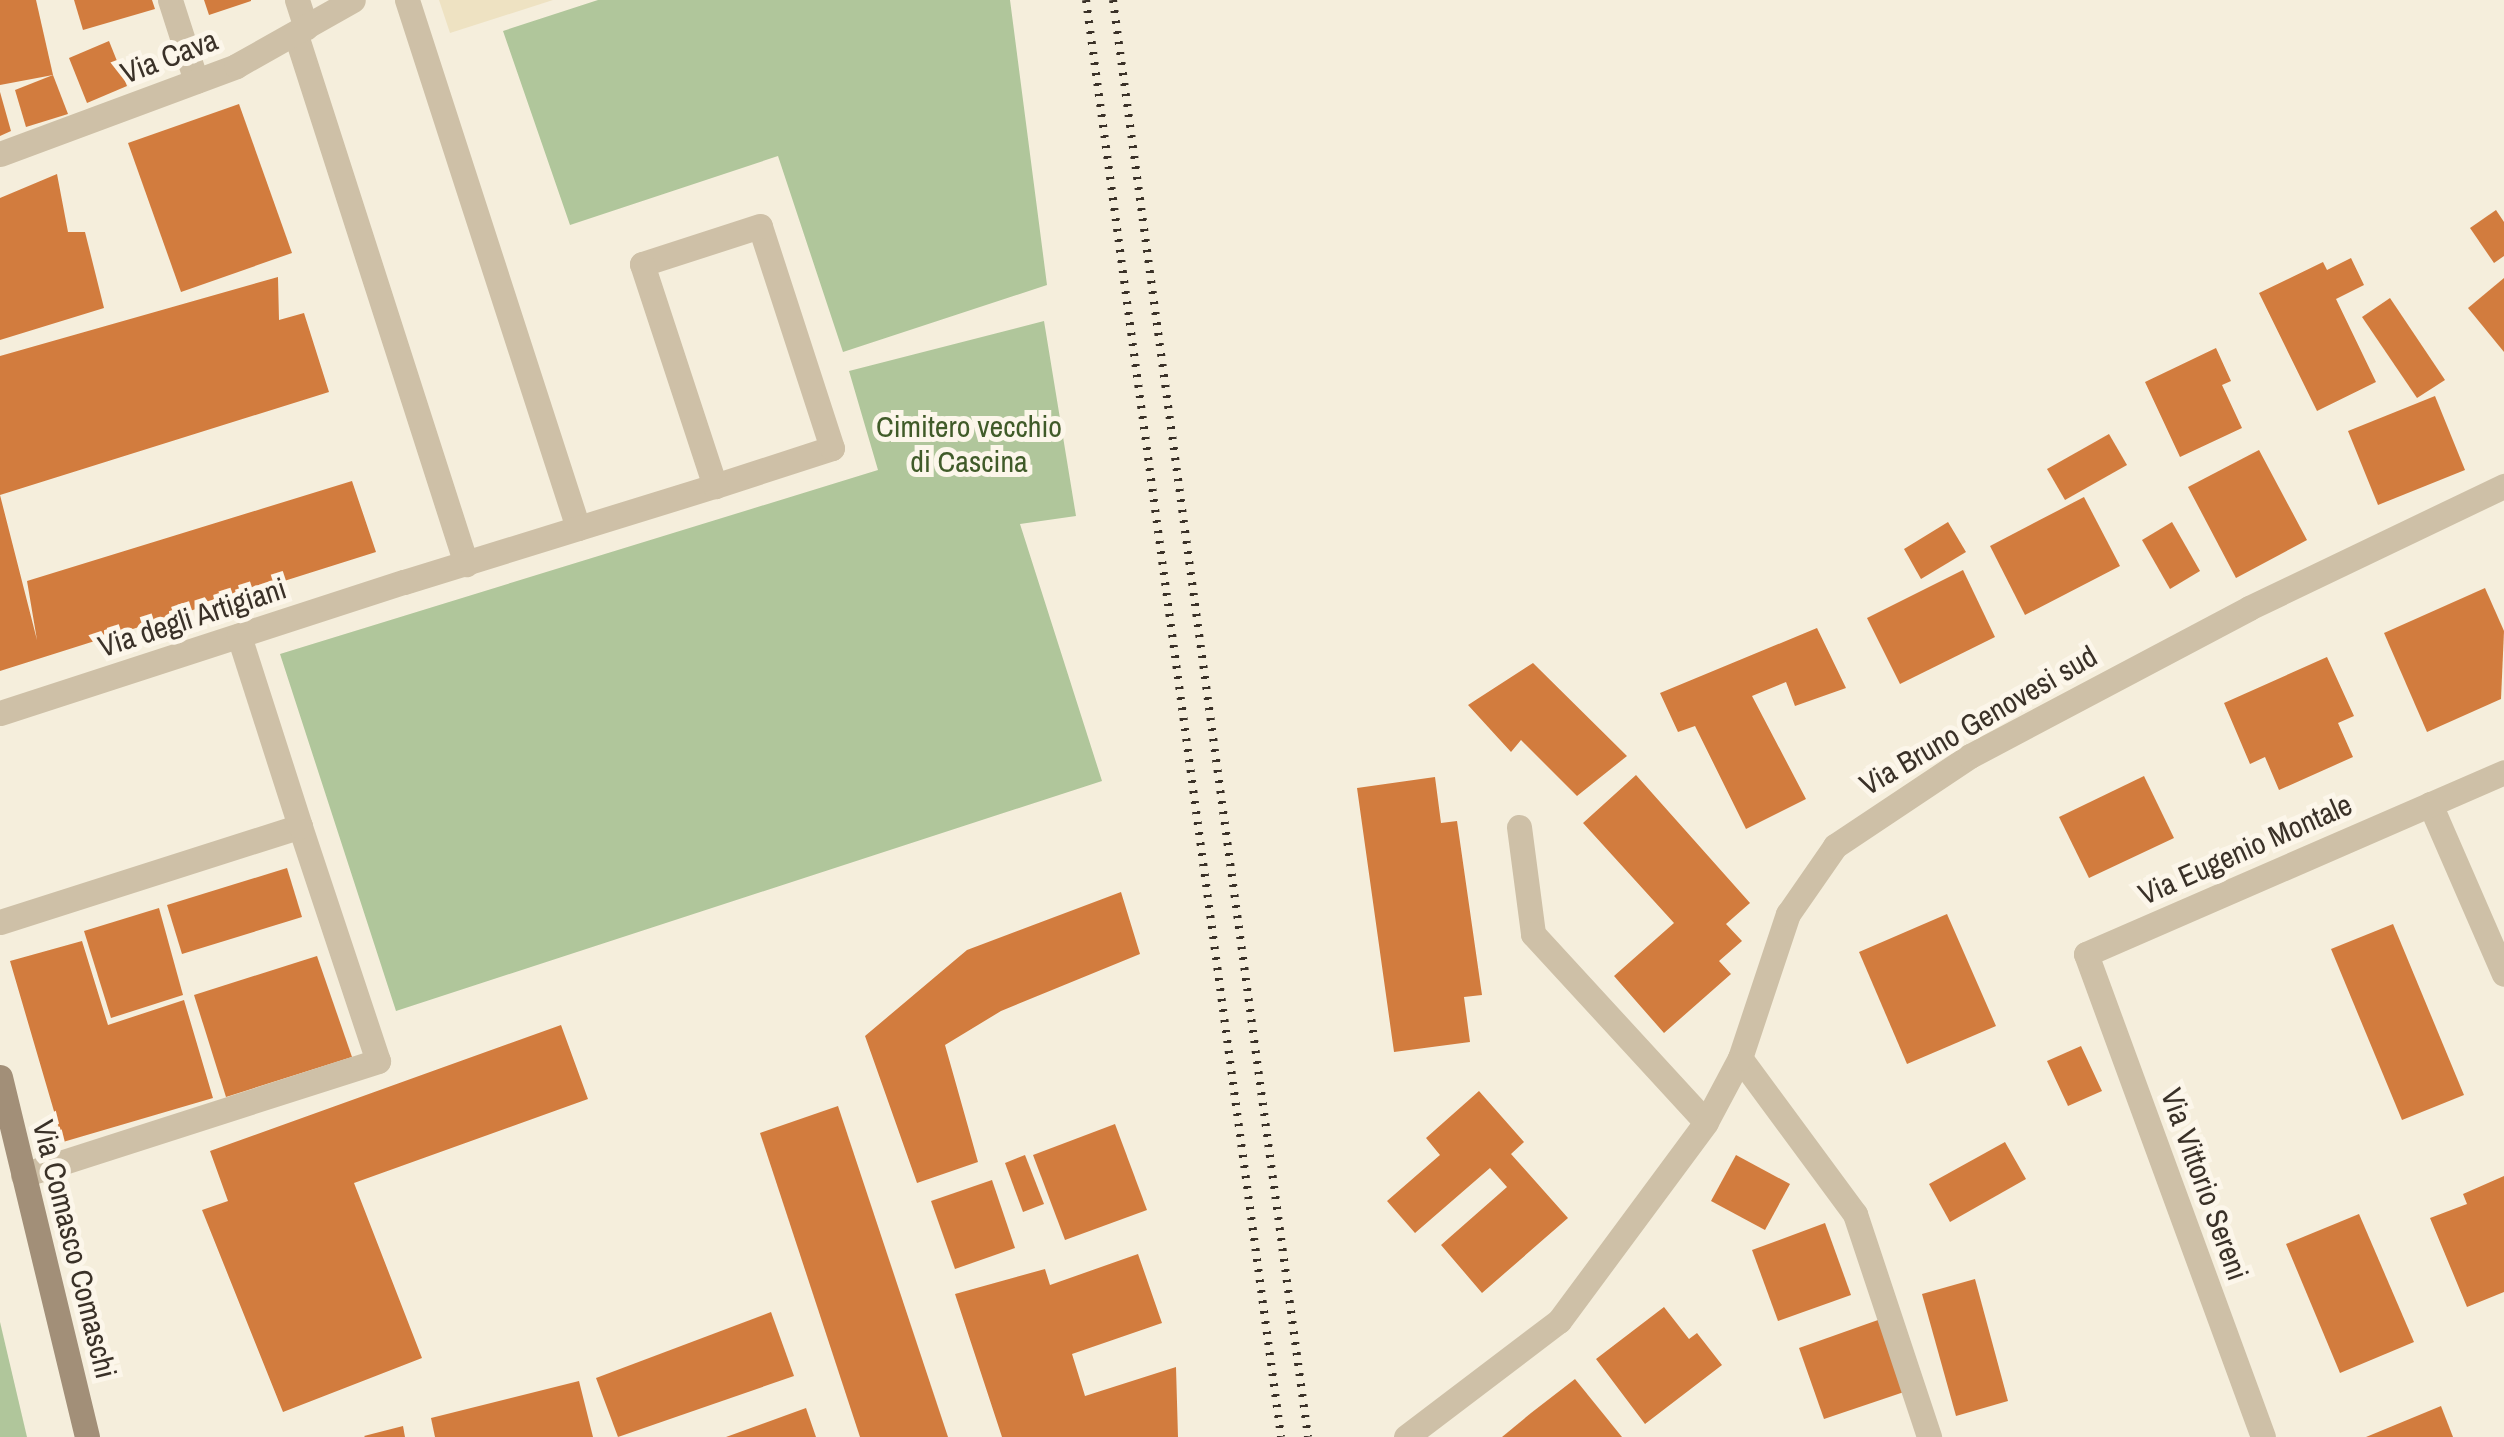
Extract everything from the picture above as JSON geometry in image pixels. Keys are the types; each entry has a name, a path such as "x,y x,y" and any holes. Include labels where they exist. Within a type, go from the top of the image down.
{"main road":[{"name":"Via Comasco Comaschi","path":"0,1078 87,1437"}],"street":[{"path":"170,0 196,82"},
{"path":"297,0 301,31 466,564"},
{"name":"Via Cava","path":"0,154 196,82 301,31 352,0"},
{"path":"407,0 578,528"},
{"name":"Via degli Artigiani","path":"0,713 404,582 466,564 715,486 832,448 760,226 642,264 715,486"},
{"name":"Via Bruno Genovesi sud","path":"1406,1437 1560,1321 1706,1122 1740,1058 1776,940 1803,884 1864,824 1970,756 2249,608 2504,486"},
{"path":"24,1175 378,1061 239,636"},
{"name":"Via Eugenio Montale","path":"2086,954 2504,772"},
{"path":"2430,804 2504,974"},
{"path":"0,922 300,826"},
{"path":"1519,827 1533,934 1706,1122"},
{"name":"Via Vittorio Sereni","path":"2086,954 2263,1437"},
{"path":"1740,1058 1854,1214 1929,1437"}],"green space":[{"path":"598,0 1010,0 1047,285 843,352 778,156 570,225 503,31"},
{"name":"Cimitero vecchio di Cascina","path":"1044,321 1076,516 1020,524 1102,781 396,1011 280,654 878,470 849,371"},
{"path":"0,1322 27,1437 0,1437"}],"shaded area":[{"path":"439,0 553,0 450,33"}],"building":[{"path":"0,0 36,0 53,75 0,85"},
{"path":"74,0 152,0 155,9 83,30"},
{"path":"204,0 251,0 251,1 209,15"},
{"path":"109,41 127,86 87,103 69,58"},
{"path":"53,75 68,114 26,127 15,90"},
{"path":"0,92 11,131 0,136"},
{"path":"239,104 292,253 181,292 128,143"},
{"path":"57,174 68,232 85,232 104,308 0,340 0,198"},
{"path":"2496,210 2504,222 2504,256 2494,263 2470,228"},
{"path":"2351,258 2364,285 2336,299 2376,382 2317,411 2259,293 2323,262 2327,270"},
{"path":"278,277 279,320 304,313 329,392 0,495 0,356"},
{"path":"2504,278 2504,352 2468,308"},
{"path":"2390,298 2445,380 2417,398 2362,317"},
{"path":"2216,348 2231,381 2222,385 2242,428 2180,457 2145,382"},
{"path":"2435,396 2465,470 2378,505 2348,431"},
{"path":"2109,434 2127,465 2065,500 2047,469"},
{"path":"2259,450 2307,540 2236,578 2188,487"},
{"path":"352,481 376,552 0,671 0,495 37,640 27,581"},
{"path":"2084,497 2120,566 2025,615 1990,546"},
{"path":"1948,522 1966,552 1921,579 1904,549"},
{"path":"2172,522 2200,571 2170,589 2142,540"},
{"path":"1963,570 1995,637 1900,684 1867,618"},
{"path":"2485,588 2504,631 2501,699 2427,732 2384,633"},
{"path":"1817,628 1846,688 1795,706 1786,682 1752,696 1806,799 1746,829 1695,726 1678,732 1660,693"},
{"path":"2327,657 2354,716 2338,723 2353,757 2279,790 2265,757 2250,764 2224,703"},
{"path":"1533,663 1627,756 1577,796 1521,740 1511,752 1468,705"},
{"path":"1636,775 1750,903 1726,924 1742,941 1719,961 1731,974 1664,1033 1614,976 1674,923 1583,823"},
{"path":"2144,776 2174,838 2089,878 2059,817"},
{"path":"1435,777 1441,823 1457,821 1482,995 1464,997 1470,1042 1394,1052 1357,788"},
{"path":"287,868 302,917 182,954 167,905"},
{"path":"1121,892 1140,954 1001,1011 945,1045 978,1162 917,1183 865,1036 967,950"},
{"path":"159,908 183,995 111,1018 84,931"},
{"path":"1947,914 1996,1026 1907,1064 1859,952"},
{"path":"2393,924 2464,1095 2402,1120 2331,949"},
{"path":"82,941 108,1025 184,1000 213,1098 63,1142 10,961"},
{"path":"317,956 352,1057 226,1097 194,995"},
{"path":"561,1025 588,1099 354,1183 422,1358 283,1412 202,1210 228,1201 210,1151"},
{"path":"2081,1046 2102,1091 2068,1106 2047,1061"},
{"path":"1479,1091 1524,1142 1511,1154 1568,1218 1482,1293 1441,1245 1507,1187 1490,1168 1415,1233 1387,1201 1440,1155 1426,1138"},
{"path":"838,1106 948,1437 860,1437 760,1133"},
{"path":"1115,1124 1147,1210 1065,1240 1033,1155"},
{"path":"2005,1142 2026,1179 1950,1222 1929,1184"},
{"path":"1025,1155 1044,1204 1023,1212 1005,1163"},
{"path":"1736,1155 1790,1184 1765,1230 1711,1201"},
{"path":"2504,1176 2504,1292 2467,1307 2430,1218 2467,1204 2463,1194"},
{"path":"992,1180 1015,1248 955,1269 931,1201"},
{"path":"2359,1214 2414,1342 2340,1373 2286,1244"},
{"path":"1825,1223 1851,1295 1778,1321 1752,1250"},
{"path":"1138,1254 1162,1323 1072,1354 1085,1396 1176,1367 1178,1437 1002,1437 955,1294 1045,1269 1050,1285"},
{"path":"1975,1279 2008,1401 1956,1416 1922,1294"},
{"path":"1664,1307 1689,1339 1697,1333 1722,1365 1645,1424 1596,1359"},
{"path":"771,1312 794,1376 618,1437 596,1378"},
{"path":"1878,1320 1904,1392 1824,1419 1799,1348"},
{"path":"1575,1379 1622,1437 1502,1437 1531,1413"},
{"path":"579,1381 593,1437 435,1437 431,1418"},
{"path":"2441,1406 2453,1437 2366,1437"},
{"path":"806,1408 816,1437 726,1437"},
{"path":"403,1426 405,1437 364,1436"}],"railway":[{"path":"1086,0 1281,1437"},
{"path":"1113,0 1308,1437"}]}
